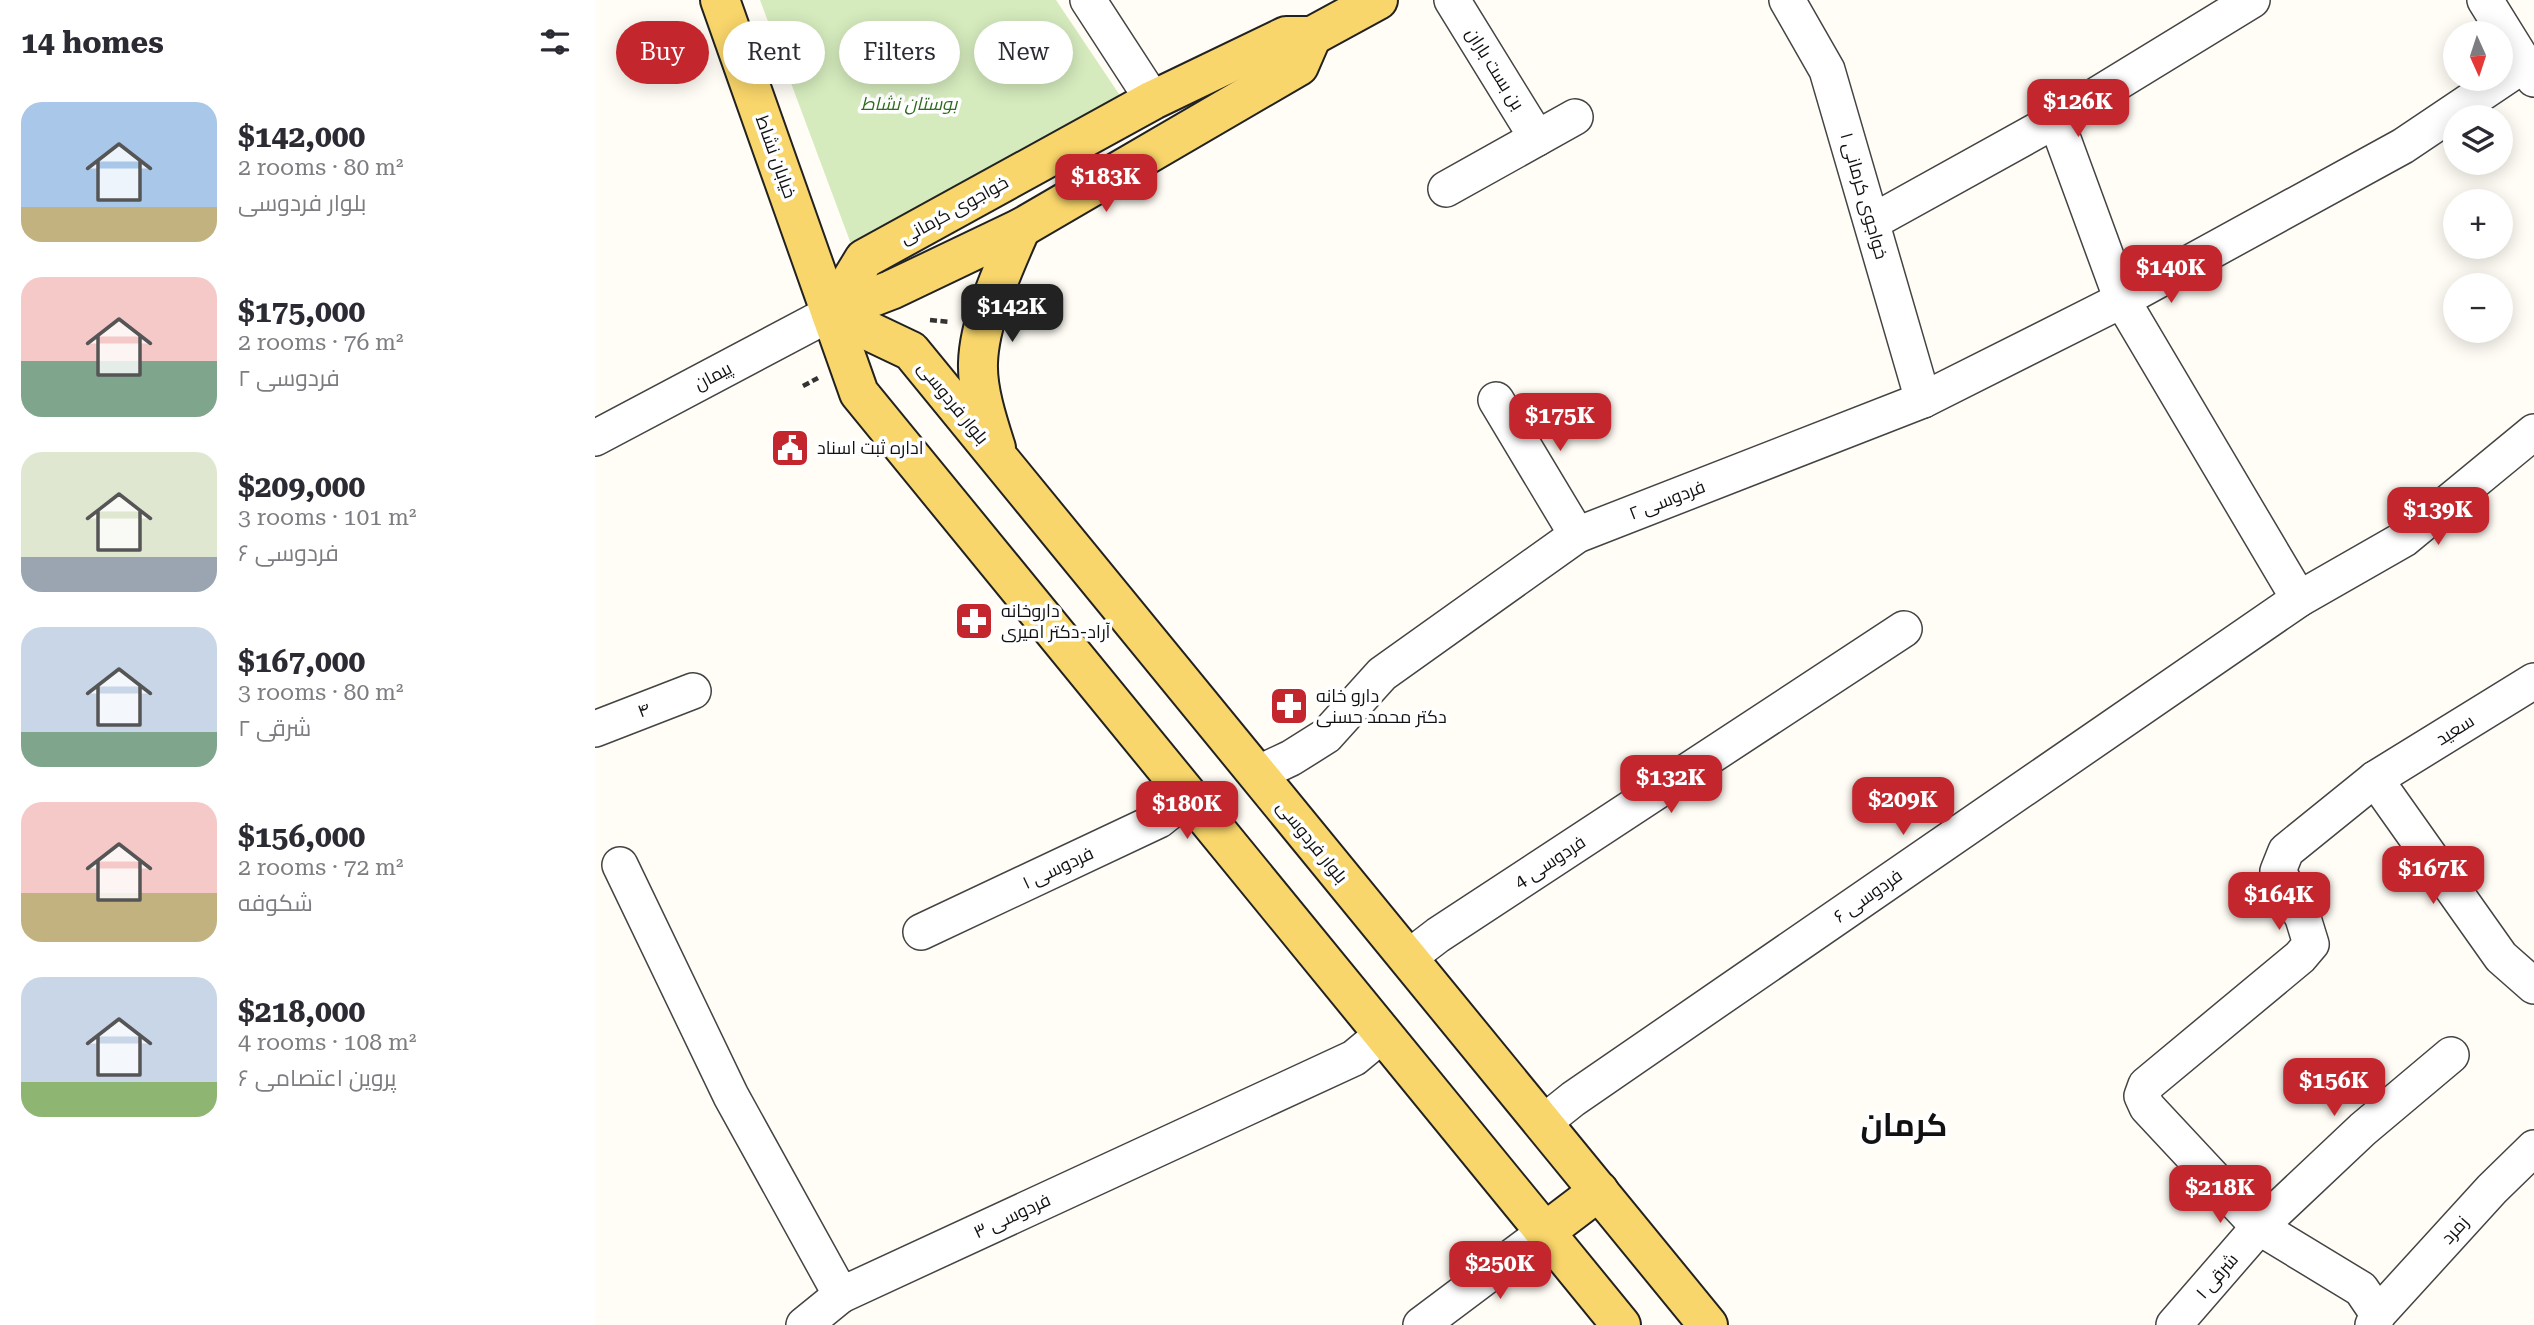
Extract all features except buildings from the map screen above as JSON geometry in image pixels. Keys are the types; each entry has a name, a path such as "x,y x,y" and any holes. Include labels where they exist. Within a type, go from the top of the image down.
{"main road":[{"name":"خیابان نشاط","path":"720,0 831,313"},
{"path":"1378,0 1312,36 1300,66 1021,228 891,290 831,313 859,393 1621,1325"},
{"name":"خواجوی کرمانی","path":"831,313 865,259 1153,100 1286,36 1312,36"},
{"path":"1001,460 989,426 978,363 992,294 1021,228"},
{"name":"بلوار فردوسی","path":"831,313 911,351 1708,1325"},
{"path":"1545,1231 1598,1191"}],"street":[{"path":"1088,0 1153,100"},
{"name":"بن بست باران","path":"1453,0 1537,138"},
{"name":"خواجوی کرمانی ۱","path":"1787,0 1827,70 1923,400"},
{"path":"1872,222 2056,120 2252,0"},
{"path":"2485,0 2529,71"},
{"name":"فردوسی ۲","path":"1257,774 1291,758 1326,736 1382,674 1577,535 1923,400 2122,300 2403,146 2529,71"},
{"path":"1446,189 1575,117"},
{"path":"2056,120 2122,300 2299,599"},
{"name":"پیمان","path":"595,438 831,313"},
{"path":"1496,400 1577,535"},
{"name":"فردوسی ۶","path":"1543,1123 1584,1091 2299,599 2404,539 2534,432"},
{"name":"فردوسی 4","path":"1408,958 1450,927 1904,629"},
{"name":"سعید","path":"2259,1227 2147,1107 2142,1096 2146,1085 2300,957 2311,944 2303,918 2278,871 2286,851 2375,779 2534,681"},
{"name":"۴","path":"595,729 693,691"},
{"path":"2375,779 2501,957 2534,986"},
{"name":"فردوسی ۱","path":"921,932 1159,820 1189,796"},
{"path":"620,866 731,1096 841,1295"},
{"name":"فردوسی ۳","path":"804,1325 841,1295 1354,1058 1383,1034"},
{"name":"شرقی ۱","path":"2174,1325 2259,1227 2363,1129 2451,1055"},
{"name":"زمرد","path":"2376,1320 2492,1189 2534,1148"},
{"path":"2259,1227 2361,1289 2376,1320"},
{"path":"1420,1325 1545,1231"}],"green space":[{"name":"بوستان نشاط","path":"760,0 1056,0 1070,21 974,21 974,84 1073,84 1073,25 1125,103 854,252 791,84 825,84 825,21 768,21"}],"place":[{"name":"اداره ثبت اسناد","path":"790,448"},
{"name":"داروخانه آراد-دکتر امیری","path":"974,621"},
{"name":"دارو خانه دکتر محمد حسنی","path":"1289,706"}],"district":[{"name":"کرمان","path":"1904,1125"}]}
